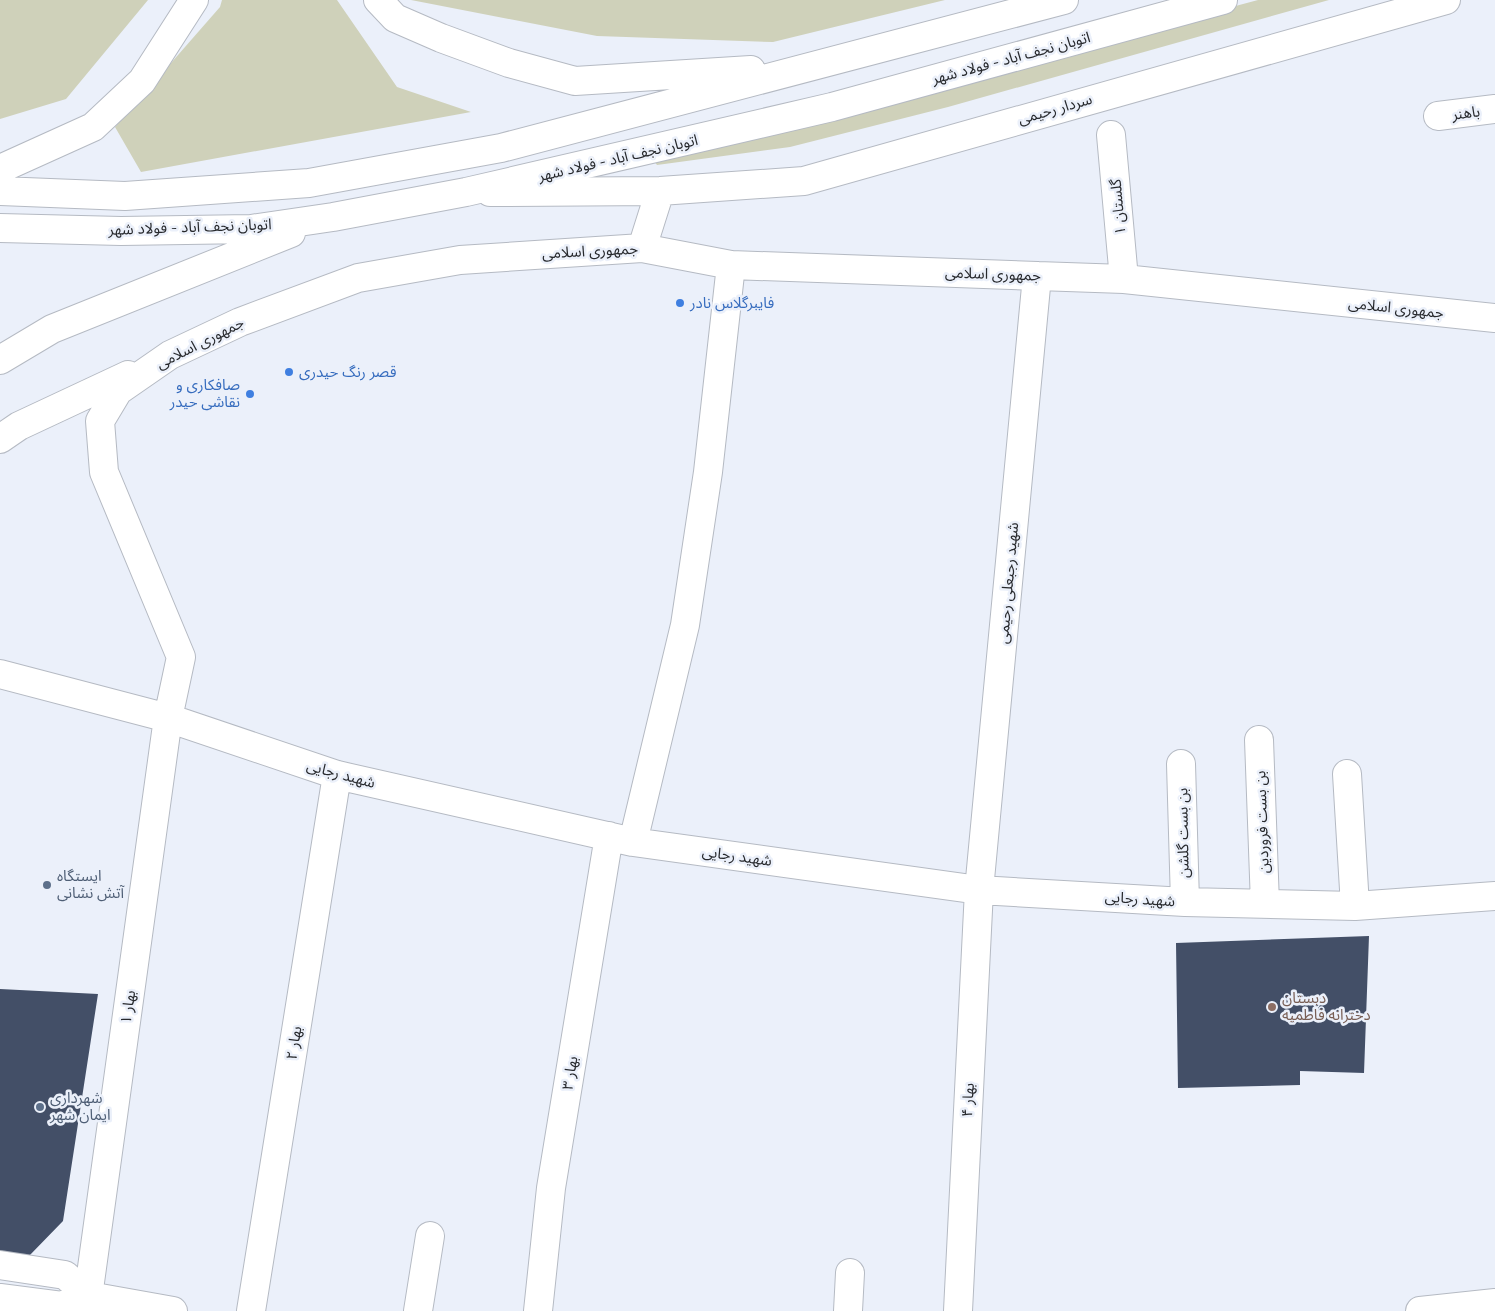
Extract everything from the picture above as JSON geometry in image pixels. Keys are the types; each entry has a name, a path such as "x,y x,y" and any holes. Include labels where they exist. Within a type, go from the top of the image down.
{"main road":[{"path":"0,169 93,127 142,81 194,0"},
{"path":"378,0 395,18 441,38 509,63 575,80 812,67"},
{"path":"0,191 125,196 308,183 501,148 1064,0"},
{"name":"اتوبان نجف آباد - فولاد شهر","path":"0,228 121,230 251,229 333,217 466,192 832,107 1223,0"},
{"name":"سردار رحیمی","path":"466,192 660,191 804,181 1446,0"},
{"name":"باهنر","path":"1438,116 1495,109"},
{"name":"گلستان ۱","path":"1111,135 1124,279"},
{"path":"642,248 660,191"},
{"path":"0,360 52,330 333,217"},
{"name":"جمهوری اسلامی","path":"168,718 181,657 104,472 100,421 118,391 170,355 240,322 358,278 460,260 642,248 731,265 1124,279 1495,318"},
{"name":"بهار ۳","path":"538,1311 551,1188 621,839 685,624 708,472 731,265"},
{"name":"شهید رجبعلی رحیمی","path":"979,890 1037,276"},
{"path":"0,439 19,426 170,355"},
{"name":"شهید رجایی","path":"0,674 168,718 337,775 621,839 979,890 1185,902 1356,906 1495,896"},
{"name":"بهار ۱","path":"87,1303 168,718"},
{"name":"بن بست فروردین","path":"1258,740 1265,904"},
{"name":"بن بست گلشن","path":"1182,764 1185,902"},
{"path":"1346,774 1356,906"},
{"name":"بهار ۲","path":"251,1311 337,775"},
{"name":"بهار ۴","path":"958,1311 979,890"},
{"path":"418,1311 430,1236"},
{"path":"0,1265 65,1275 87,1303"},
{"path":"848,1311 850,1273"},
{"path":"0,1298 62,1306 87,1303 174,1311"},
{"path":"1420,1311 1495,1303"}],"green space":[{"path":"0,0 148,0 66,99 0,119"},
{"path":"222,0 337,0 397,87 471,112 141,172 115,127 220,7"},
{"path":"411,0 945,0 773,42 597,36"},
{"path":"1258,0 1329,0 948,107 790,147 657,165 651,157 951,82"}],"building":[{"name":"دبستان دخترانه فاطمیه","path":"1369,936 1364,1073 1300,1071 1300,1085 1178,1088 1176,943"},
{"name":"شهرداری ایمان شهر","path":"0,989 98,994 63,1221 29,1256 0,1251"}],"place":[{"name":"فایبرگلاس نادر","path":"680,303"},
{"name":"قصر رنگ حیدری","path":"289,372"},
{"name":"صافکاری و نقاشی حیدر","path":"250,394"},
{"name":"ایستگاه آتش نشانی","path":"47,885"},
{"name":"دبستان دخترانه فاطمیه","path":"1272,1007"},
{"name":"شهرداری ایمان شهر","path":"40,1107"}]}
